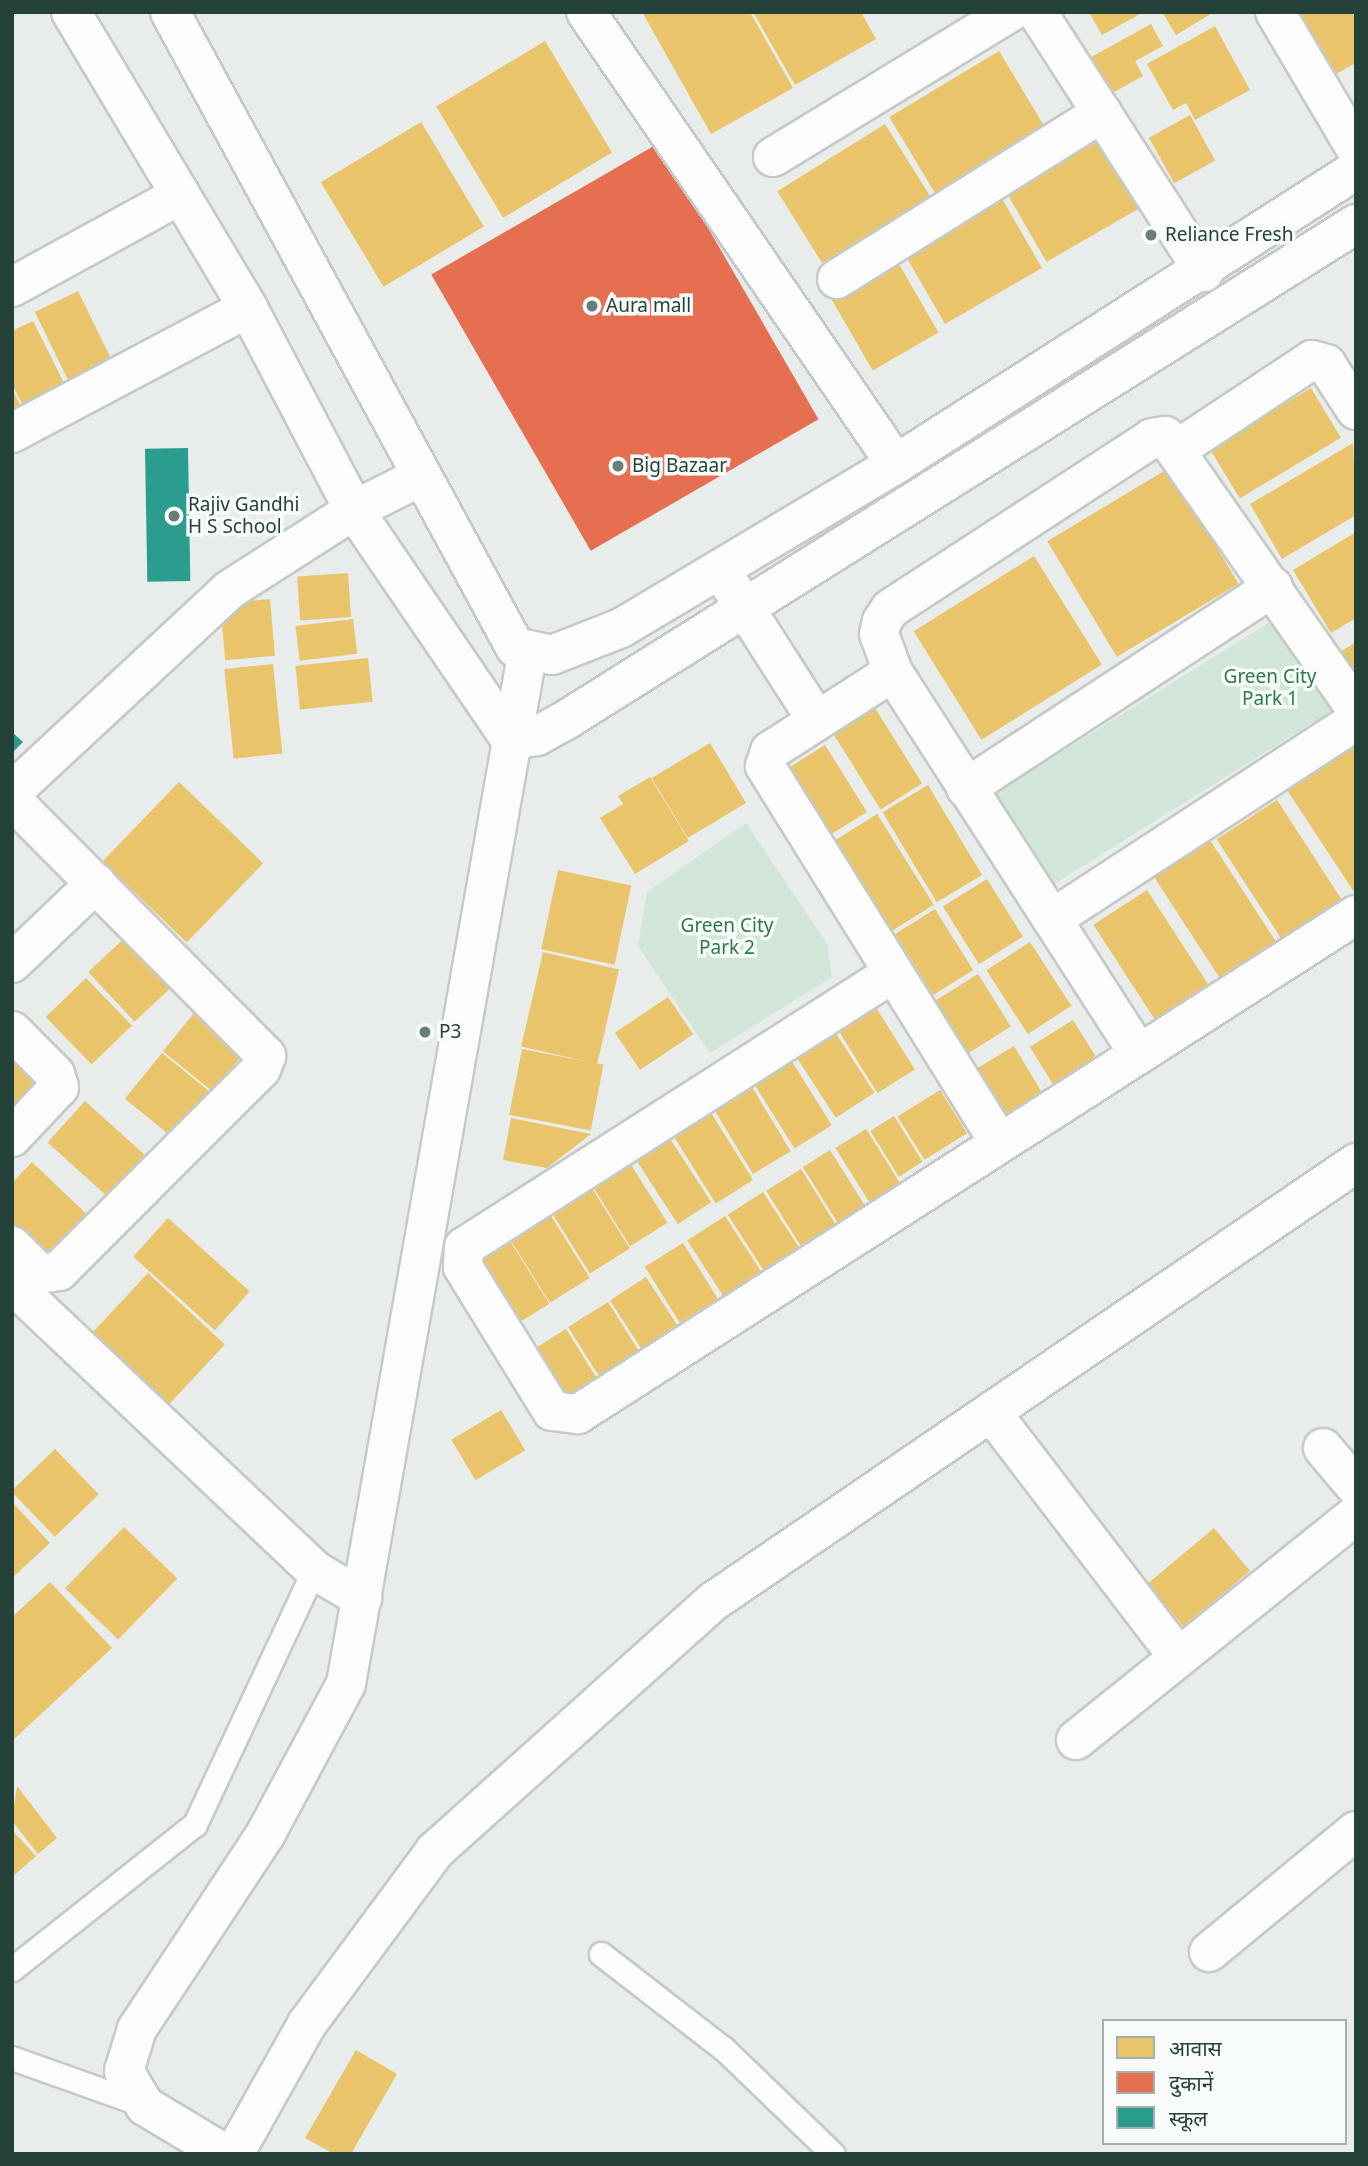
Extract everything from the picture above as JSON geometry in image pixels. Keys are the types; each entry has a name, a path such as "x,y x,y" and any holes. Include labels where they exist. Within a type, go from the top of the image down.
{"street":[{"path":"71,12 248,308 354,510 511,740"},
{"path":"170,12 515,648 528,650 574,651 720,569 896,464 1204,272 1356,170"},
{"path":"586,12 896,464"},
{"path":"773,157 1011,12"},
{"path":"1037,12 1204,272"},
{"path":"1275,12 1356,149"},
{"path":"837,279 1102,113"},
{"path":"12,287 180,195"},
{"path":"511,740 556,725 1356,225"},
{"path":"12,433 248,308"},
{"path":"1179,448 1312,360 1326,364 1356,410"},
{"path":"1139,1054 893,672 880,634 890,609 1152,438 1165,436 1179,448 1356,709"},
{"path":"12,792 202,612 354,510 422,476"},
{"path":"720,569 816,719"},
{"path":"966,788 1273,587"},
{"path":"225,2154 145,2106 124,2071 137,2029 265,1835 346,1684 528,650"},
{"path":"893,672 770,751 767,777 1000,1143"},
{"path":"1052,919 1356,722"},
{"path":"12,800 263,1048 265,1063 59,1271 40,1274 12,1246"},
{"path":"12,963 96,883"},
{"path":"893,973 464,1247 463,1267 552,1411 578,1414 1356,915"},
{"path":"12,1031 55,1074 59,1087 12,1137"},
{"path":"234,2154 307,2024 448,1838 714,1601 1356,1163"},
{"path":"12,1284 314,1570 362,1598"},
{"path":"991,1412 1178,1657"},
{"path":"1323,1448 1356,1487"},
{"path":"1076,1740 1356,1515"},
{"path":"1209,1952 1356,1831"}],"lane":[{"path":"12,1969 195,1824 314,1570"},
{"path":"601,1954 724,2049 819,2149"},
{"path":"12,2058 145,2106"}],"green space":[{"name":"Green City Park 1","path":"1289,610 1346,702 1034,897 977,805"},
{"name":"Green City Park 2","path":"746,823 827,944 832,977 710,1053 638,946 647,892"}],"building: आवास":[{"path":"642,12 750,12 793,88 711,134"},
{"path":"753,12 861,12 876,39 795,85"},
{"path":"1089,12 1144,12 1102,35"},
{"path":"1162,12 1214,12 1176,35"},
{"path":"1292,12 1356,12 1356,63 1329,78"},
{"path":"1151,24 1163,46 1135,61 1143,76 1105,97 1084,61"},
{"path":"1215,26 1250,90 1195,120 1186,103 1173,110 1147,64"},
{"path":"545,41 612,152 503,218 436,106"},
{"path":"999,51 1048,133 939,199 889,117"},
{"path":"1190,115 1215,160 1174,183 1149,138"},
{"path":"421,122 484,227 384,287 321,182"},
{"path":"885,124 935,205 828,272 777,191"},
{"path":"1102,134 1144,206 1047,262 1005,190"},
{"path":"1001,197 1042,268 945,324 904,253"},
{"path":"896,259 938,333 873,371 830,297"},
{"path":"78,291 115,366 72,388 35,312"},
{"path":"33,321 69,393 27,414 12,384 12,331"},
{"path":"1311,388 1341,438 1240,498 1210,449"},
{"path":"12,389 26,416 12,423"},
{"path":"1353,443 1356,515 1282,559 1250,504"},
{"path":"1169,468 1239,584 1117,657 1047,541"},
{"path":"1356,532 1356,618 1331,633 1293,570"},
{"path":"1034,556 1102,665 981,740 914,631"},
{"path":"348,573 351,617 300,620 297,577"},
{"path":"270,599 275,656 225,660 220,603"},
{"path":"353,619 357,654 300,661 295,626"},
{"path":"1356,642 1356,689 1335,655"},
{"path":"368,658 373,702 300,709 295,666"},
{"path":"273,664 282,754 234,759 224,669"},
{"path":"875,708 922,783 881,809 833,734"},
{"path":"710,743 746,803 688,838 652,778"},
{"path":"825,745 867,812 823,840 781,773"},
{"path":"1353,748 1356,752 1356,895 1287,790"},
{"path":"650,777 689,841 635,874 600,818 623,804 618,796"},
{"path":"179,782 263,863 187,942 103,861"},
{"path":"928,785 982,875 937,902 883,812"},
{"path":"1277,800 1348,909 1287,948 1217,839"},
{"path":"877,814 934,905 887,934 830,843"},
{"path":"1210,840 1280,948 1224,985 1154,876"},
{"path":"558,870 631,886 615,965 541,949"},
{"path":"987,879 1023,937 979,964 943,907"},
{"path":"1147,890 1214,993 1160,1028 1093,925"},
{"path":"935,909 973,970 933,995 895,934"},
{"path":"132,931 178,981 134,1022 88,972"},
{"path":"1030,942 1071,1006 1028,1034 986,970"},
{"path":"543,952 619,970 597,1064 521,1047"},
{"path":"978,974 1011,1027 968,1053 936,1000"},
{"path":"86,978 132,1025 92,1064 46,1017"},
{"path":"668,997 693,1034 640,1070 615,1033"},
{"path":"202,1003 252,1043 213,1091 163,1051"},
{"path":"875,1006 915,1070 877,1093 838,1029"},
{"path":"1073,1020 1100,1063 1057,1090 1030,1047"},
{"path":"833,1029 874,1093 836,1118 794,1054"},
{"path":"1014,1046 1047,1101 1006,1126 973,1071"},
{"path":"522,1049 603,1065 591,1131 509,1115"},
{"path":"162,1053 214,1095 177,1141 125,1099"},
{"path":"791,1060 832,1125 794,1149 754,1083"},
{"path":"12,1061 40,1089 12,1115"},
{"path":"752,1087 791,1151 753,1174 714,1110"},
{"path":"940,1090 967,1133 925,1160 898,1116"},
{"path":"85,1101 154,1163 117,1205 48,1143"},
{"path":"708,1108 753,1180 716,1203 671,1131"},
{"path":"894,1116 923,1162 899,1177 870,1131"},
{"path":"511,1118 591,1134 547,1168 503,1160"},
{"path":"866,1129 903,1188 873,1207 835,1148"},
{"path":"665,1131 711,1202 678,1224 631,1153"},
{"path":"830,1150 868,1211 841,1228 803,1167"},
{"path":"625,1155 667,1223 630,1246 588,1178"},
{"path":"32,1162 97,1224 54,1270 12,1230 12,1183"},
{"path":"801,1169 842,1235 808,1257 766,1191"},
{"path":"590,1185 630,1249 590,1274 550,1210"},
{"path":"763,1192 807,1260 772,1283 728,1215"},
{"path":"551,1216 590,1278 550,1303 511,1241"},
{"path":"725,1216 766,1280 729,1304 687,1241"},
{"path":"168,1218 250,1292 215,1330 133,1257"},
{"path":"510,1241 549,1304 510,1328 471,1265"},
{"path":"683,1243 718,1299 680,1323 645,1267"},
{"path":"148,1273 225,1345 170,1404 93,1332"},
{"path":"646,1277 679,1328 643,1352 610,1300"},
{"path":"608,1302 642,1357 603,1382 568,1327"},
{"path":"566,1329 599,1382 558,1407 525,1354"},
{"path":"501,1410 525,1450 475,1480 451,1440"},
{"path":"55,1449 99,1494 55,1537 12,1491"},
{"path":"12,1502 50,1543 12,1578"},
{"path":"124,1527 177,1578 118,1640 65,1588"},
{"path":"1214,1528 1250,1571 1183,1627 1147,1584"},
{"path":"50,1582 112,1648 12,1741 12,1617"},
{"path":"17,1786 57,1838 38,1854 12,1821"},
{"path":"12,1830 36,1856 12,1877"},
{"path":"356,2050 397,2074 351,2154 334,2154 305,2138"}],"building: दुकानें":[{"path":"659,143 818,419 591,551 431,274"}],"building: स्कूल":[{"path":"188,448 190,581 147,582 145,449"},
{"path":"12,732 23,742 12,753"}],"place":[{"name":"Reliance Fresh","path":"1151,235"},
{"name":"Aura mall","path":"592,306"},
{"name":"Big Bazaar","path":"618,466"},
{"name":"Rajiv Gandhi H S School","path":"174,516"},
{"name":"P3","path":"425,1032"}]}
